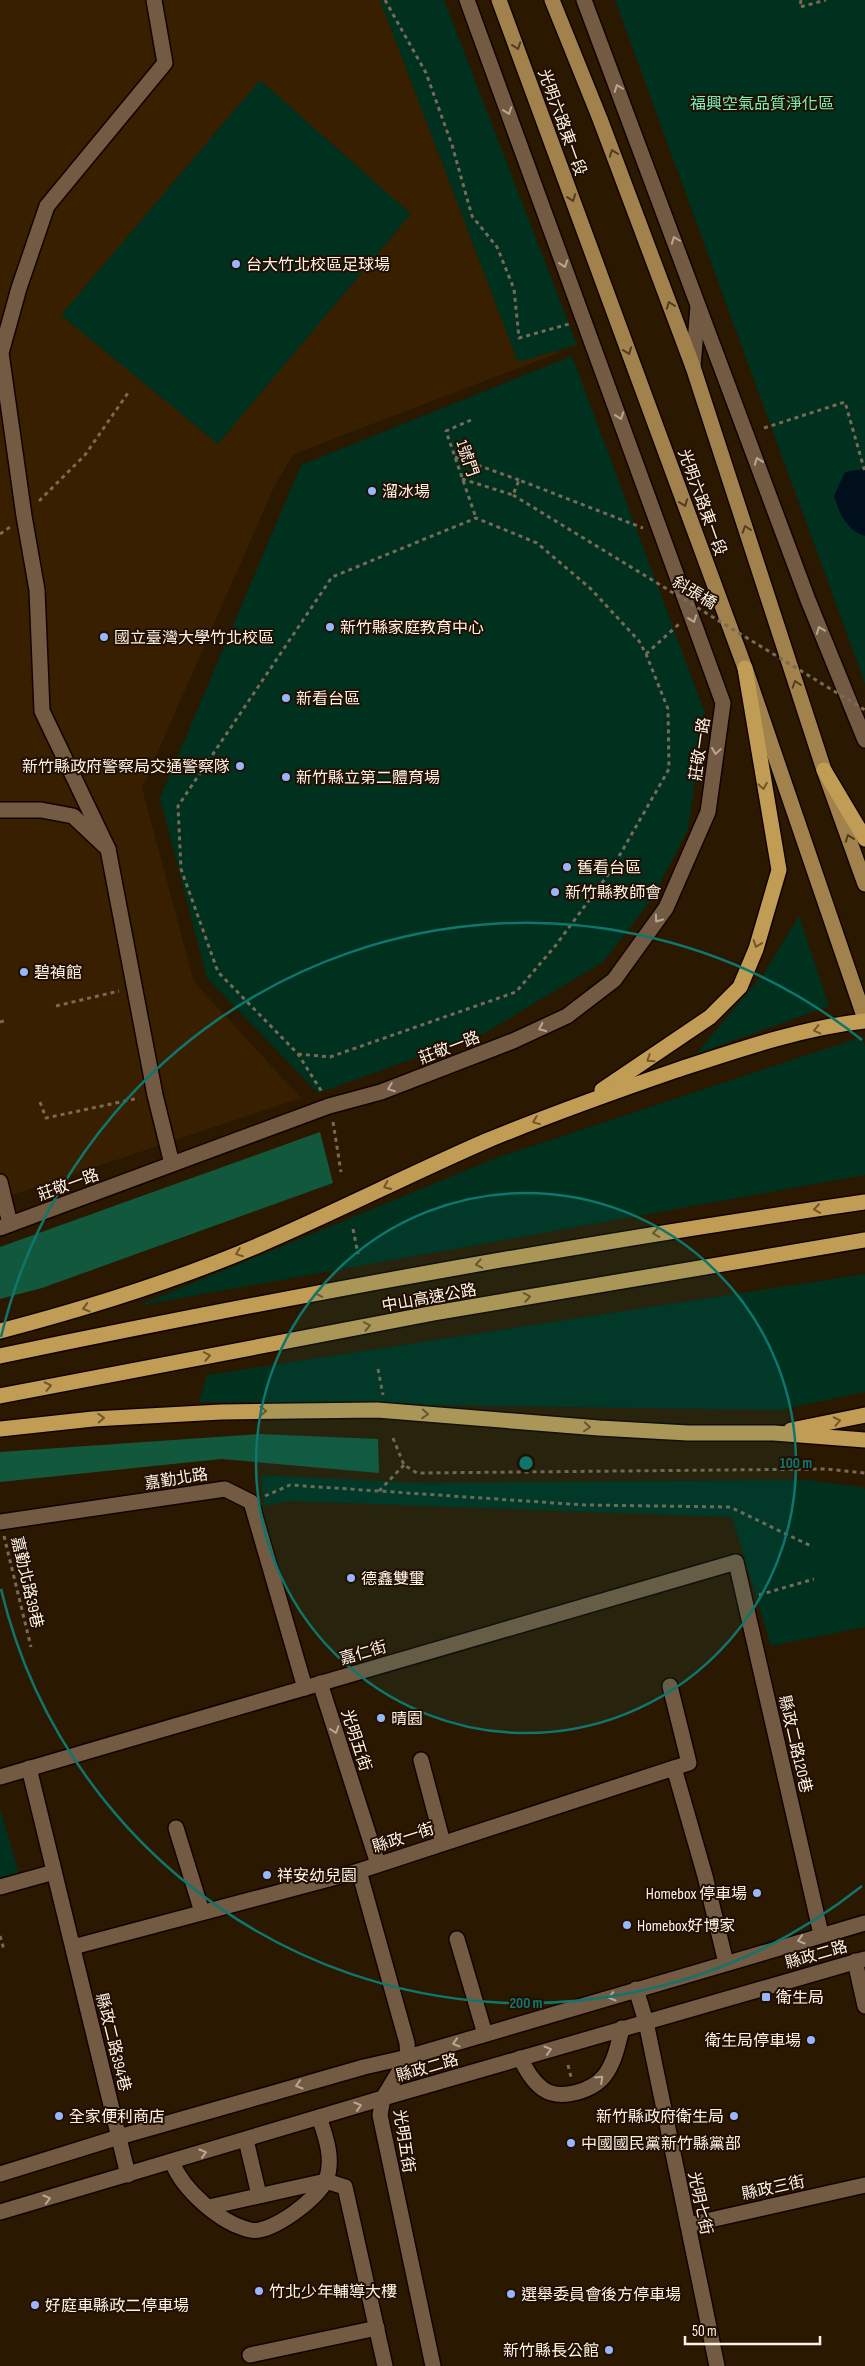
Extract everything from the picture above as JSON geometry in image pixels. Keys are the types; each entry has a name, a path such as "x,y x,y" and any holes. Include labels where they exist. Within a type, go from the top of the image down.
{"highway":[{"path":"582,1103 710,1017 740,987 756,949 779,870 745,668"},
{"path":"824,770 865,839"},
{"path":"0,1331 86,1308 157,1285 257,1246 486,1142 582,1103 721,1056 798,1034 865,1020"},
{"name":"中山高速公路","path":"0,1356 184,1318 656,1232 865,1202"},
{"name":"中山高速公路","path":"0,1396 434,1313 865,1240"},
{"path":"0,1429 93,1418 221,1412 377,1410 658,1431 774,1433 865,1440"},
{"path":"774,1433 865,1415"}],"main road":[{"name":"光明六路東一段","path":"500,0 745,668 865,1020"},
{"name":"光明六路東一段","path":"552,0 600,119 693,367 824,770 865,884"}],"street":[{"path":"154,0 165,63 47,206 18,288 1,353 24,516 37,590 42,711 108,849 155,1095 172,1164"},
{"name":"莊敬一路","path":"5,1226 329,1106 381,1092 513,1041 567,1016 614,980 666,908 708,812 723,703 467,0"},
{"path":"584,0 699,302 808,600 865,740"},
{"path":"693,367 699,302"},
{"path":"0,810 40,810 73,816 108,849"},
{"path":"0,1182 5,1226"},
{"name":"嘉勤北路","path":"0,1522 225,1489 251,1502"},
{"path":"251,1502 305,1688"},
{"name":"嘉仁街","path":"0,1777 736,1562"},
{"name":"縣政二路120巷","path":"736,1562 822,1934"},
{"name":"光明五街","path":"320,1683 378,1864"},
{"path":"670,1686 689,1763 674,1768 726,1964"},
{"path":"421,1760 443,1843"},
{"path":"29,1768 73,1947"},
{"name":"縣政一街","path":"73,1947 359,1871 674,1768"},
{"path":"176,1828 202,1912"},
{"path":"359,1871 407,2043 408,2057"},
{"path":"0,1887 54,1872"},
{"name":"縣政二路","path":"0,2174 119,2137 364,2067 408,2057 865,1922"},
{"path":"457,1938 485,2034"},
{"name":"縣政二路394巷","path":"73,1947 128,2175"},
{"path":"860,1960 865,2006"},
{"name":"縣政二路","path":"0,2212 383,2098 860,1960"},
{"name":"光明七街","path":"636,1989 646,2022 717,2366"},
{"path":"520,2058 529,2075 544,2090 564,2095 587,2090 604,2076 614,2059 622,2028"},
{"name":"光明五街","path":"408,2057 383,2098 380,2115 433,2366"},
{"path":"172,2162 177,2174 194,2195 220,2216 251,2231 278,2225 300,2208 326,2181 330,2160 320,2117"},
{"path":"246,2140 259,2195"},
{"path":"209,2208 326,2181 346,2187 384,2366"},
{"name":"縣政三街","path":"688,2225 865,2185"},
{"path":"250,2355 377,2328"}],"path":[{"path":"385,0 426,73 452,146 472,216 498,247 514,289 519,338 569,324"},
{"path":"801,0 800,7 826,0"},
{"path":"24,516 85,455 130,390"},
{"path":"764,428 845,402 865,472"},
{"name":"1號門","path":"471,420 446,431 476,518"},
{"path":"455,457 648,530"},
{"name":"斜張橋","path":"462,479 512,495 865,710"},
{"path":"512,495 519,480"},
{"path":"298,1054 330,1057 516,992 556,945 610,872 669,769 668,709 646,654 638,641 591,589 537,543 476,518 332,577 178,806 180,869 218,972 298,1054 323,1094"},
{"path":"646,654 683,620"},
{"path":"56,1006 134,987"},
{"path":"40,1102 46,1118 155,1095"},
{"path":"332,1116 341,1172"},
{"path":"353,1229 358,1254"},
{"path":"378,1369 383,1396"},
{"path":"392,1438 404,1465 417,1473 826,1469 865,1473"},
{"path":"379,1491 404,1465"},
{"path":"251,1502 290,1485 585,1505 730,1507 813,1547"},
{"name":"嘉勤北路39巷","path":"0,1522 31,1647"},
{"path":"745,1599 814,1579"},
{"path":"0,1936 1,1946"}],"shaded area":[{"name":"國立臺灣大學竹北校區","path":"0,0 419,0 558,353 294,454 275,485 142,788 194,982 301,1098 0,1199"}],"green space":[{"path":"380,0 444,0 577,345 518,362"},
{"name":"福興空氣品質淨化區","path":"615,0 865,0 865,685 862,675"},
{"name":"台大竹北校區足球場","path":"260,80 411,214 218,444 61,315"},
{"path":"572,356 705,713 688,829 652,899 603,962 485,1033 318,1093 207,978 160,798 301,465"},
{"path":"799,916 829,1006 696,1054 764,973"},
{"path":"862,1037 865,1046 865,1175 137,1306 496,1158"},
{"path":"320,1132 333,1183 42,1288 0,1299 0,1247"},
{"path":"865,1274 865,1392 779,1410 199,1402 207,1375"},
{"path":"259,1434 378,1439 379,1473 221,1459 0,1482 0,1452"},
{"path":"261,1475 420,1483 808,1480 861,1487 865,1489 865,1627 771,1646 732,1517 288,1501 264,1506"},
{"path":"0,1809 20,1877 0,1883"}],"water":[{"path":"865,469 865,536 848,525 841,515 834,496 845,472"}],"place":[{"name":"台大竹北校區足球場","path":"236,264"},
{"name":"溜冰場","path":"372,491"},
{"name":"新竹縣家庭教育中心","path":"330,627"},
{"name":"國立臺灣大學竹北校區","path":"104,637"},
{"name":"新看台區","path":"286,698"},
{"name":"新竹縣政府警察局交通警察隊","path":"240,766"},
{"name":"新竹縣立第二體育場","path":"286,777"},
{"name":"舊看台區","path":"567,867"},
{"name":"新竹縣教師會","path":"555,892"},
{"name":"碧禎館","path":"24,972"},
{"name":"德鑫雙璽","path":"351,1578"},
{"name":"晴園","path":"381,1718"},
{"name":"祥安幼兒園","path":"267,1875"},
{"name":"Homebox 停車場","path":"757,1893"},
{"name":"Homebox好博家","path":"627,1925"},
{"name":"衛生局","path":"766,1997"},
{"name":"衛生局停車場","path":"811,2040"},
{"name":"全家便利商店","path":"59,2116"},
{"name":"新竹縣政府衛生局","path":"734,2116"},
{"name":"中國國民黨新竹縣黨部","path":"571,2143"},
{"name":"竹北少年輔導大樓","path":"259,2291"},
{"name":"選舉委員會後方停車場","path":"511,2294"},
{"name":"好庭車縣政二停車場","path":"35,2305"},
{"name":"新竹縣長公館","path":"609,2350"}]}
